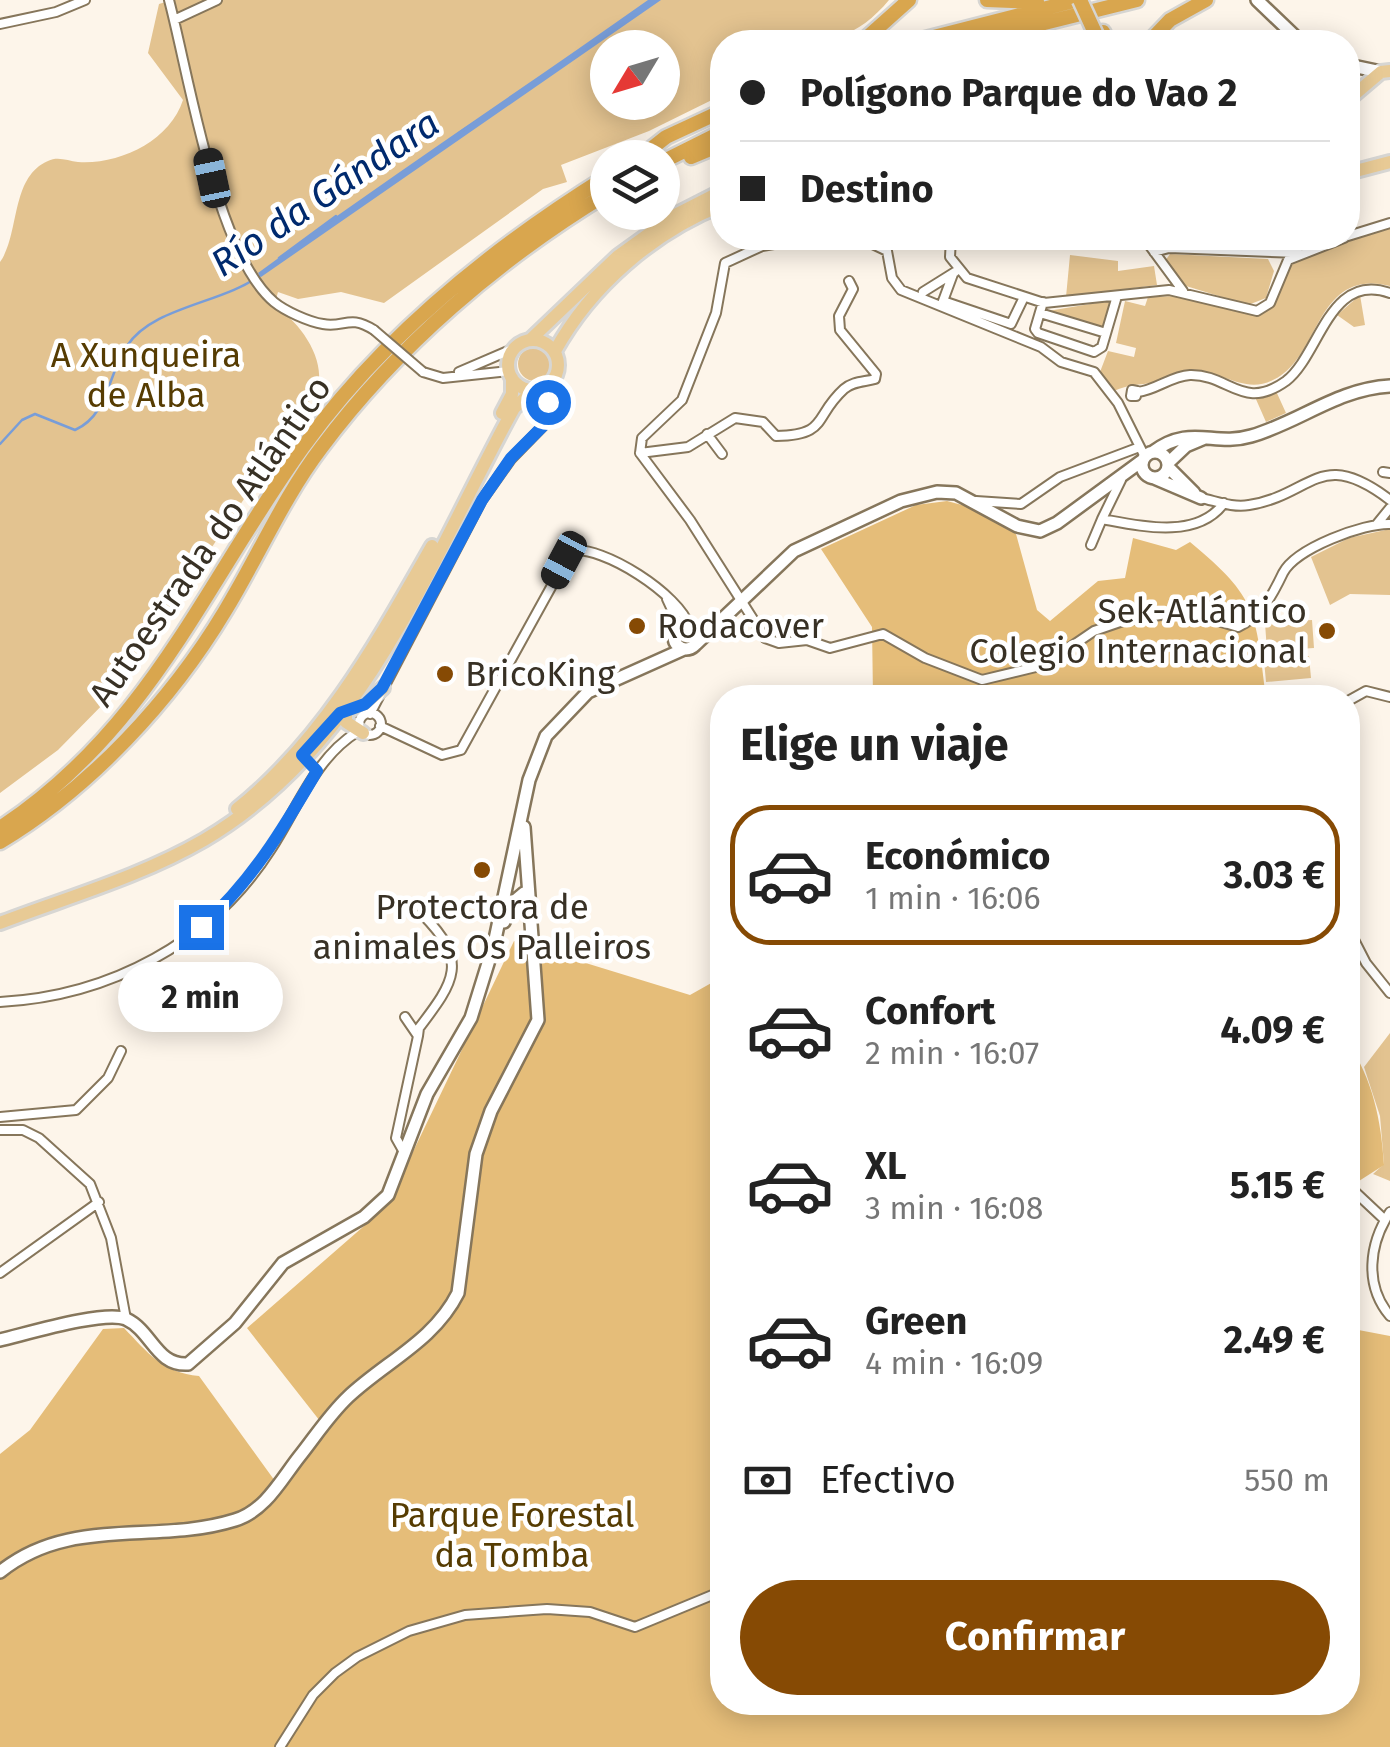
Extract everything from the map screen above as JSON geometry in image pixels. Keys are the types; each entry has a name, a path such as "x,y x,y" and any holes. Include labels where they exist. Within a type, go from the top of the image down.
{"highway":[{"path":"875,30 909,0"},
{"path":"987,0 1015,4 1048,0"},
{"path":"961,30 1079,0 1096,30"},
{"path":"1089,0 1098,30"},
{"path":"1016,30 1137,0"},
{"path":"1161,30 1170,20 1206,0"},
{"path":"662,140 710,120"},
{"path":"680,155 710,139"},
{"path":"680,159 710,148"},
{"name":"Autoestrada do Atlántico","path":"0,828 86,761 136,705 259,510 306,442 359,382 402,336 495,254 590,188"},
{"name":"Autoestrada do Atlántico","path":"0,842 75,788 150,711 222,616 320,449 381,378 482,283 590,206"}],"main road":[{"path":"1360,91 1386,71"},
{"path":"1360,171 1390,162"},
{"path":"0,920 178,847 215,826 276,773 325,721 366,660 512,394 514,348 530,340 618,256 675,215 710,198"},
{"path":"555,352 572,320 602,285 641,252 710,212"},
{"path":"0,920 185,850 249,810 306,756 346,710 377,665 514,408 554,380 558,366 555,352 544,342 530,340"},
{"path":"510,375 522,387 536,390"},
{"path":"276,773 358,732 344,718 346,710 455,512 467,479"},
{"path":"346,710 365,704 382,688"}],"street":[{"path":"0,24 85,0"},
{"path":"169,0 217,199 264,290 285,309 326,325 350,320 374,330 423,372 443,378 510,375"},
{"path":"174,20 217,0"},
{"path":"1257,0 1288,30"},
{"path":"1360,67 1386,71"},
{"path":"1360,233 1390,224"},
{"path":"753,250 725,263 716,312 682,400 642,438 640,453 771,642 807,640 830,648 883,634 982,680 996,679 1044,666 1105,626 1185,611 1238,626 1258,612 1286,568 1305,554 1377,524 1390,524"},
{"path":"884,250 892,278 901,290 1040,347 1061,362 1094,372 1124,414 1151,477"},
{"path":"950,250 956,272 974,282 1024,297 1041,308 1106,333"},
{"path":"1162,250 1154,252 1183,291"},
{"path":"1211,250 1307,250"},
{"path":"1273,253 1282,268"},
{"path":"1041,308 1183,291 1257,311 1270,303 1282,268 1298,253"},
{"path":"923,292 956,272"},
{"path":"956,272 944,301 1011,324 1024,297"},
{"path":"640,453 688,446 735,418 763,422 776,436 806,434 818,428 843,390 875,379 874,370 838,324 853,290 849,280"},
{"path":"1138,392 1190,376 1249,394 1269,390 1295,373 1322,325 1344,300 1374,289 1390,293"},
{"path":"1041,308 1038,333 1094,352 1106,333 1116,296"},
{"path":"443,378 514,348"},
{"path":"0,1002 74,991 138,969 174,948 247,884 317,771 358,732 360,721 370,714 482,500 511,458 550,418 554,380"},
{"path":"0,1130 23,1130 39,1138 90,1184 100,1202 126,1319 168,1360 182,1365 195,1360 235,1323 283,1262 377,1207 388,1195 433,1082 471,1018 494,944 536,758 558,720 606,681 661,660 687,637 712,630 794,551 901,501 937,492 976,501 1021,504 1060,477 1144,454 1178,438 1250,436 1348,392 1390,386"},
{"path":"536,390 548,402 550,418"},
{"path":"707,434 722,454"},
{"path":"1116,482 1162,477 1186,446 1212,436"},
{"path":"976,501 1017,526 1040,531 1057,524 1116,482 1144,454 1162,454 1201,498"},
{"path":"1151,477 1201,498 1224,503 1250,505 1324,475 1360,480 1390,500"},
{"path":"1091,544 1116,482"},
{"path":"1102,519 1178,528 1200,522 1224,503"},
{"path":"1377,524 1390,508"},
{"path":"370,714 380,726 442,754 461,750 571,551 597,551 679,605 687,637"},
{"path":"1360,694 1366,691 1390,697"},
{"path":"358,732 374,734 380,726"},
{"path":"306,756 317,771"},
{"path":"0,1572 32,1549 62,1539 222,1524 250,1514 347,1398 441,1321 458,1293 483,1131 538,1020 521,817"},
{"path":"510,870 528,876"},
{"path":"510,870 527,899"},
{"path":"494,944 512,904 527,899"},
{"path":"406,1154 396,1138 418,1028 450,988 453,971 443,935 422,914"},
{"path":"1360,951 1390,992"},
{"path":"405,1017 418,1036"},
{"path":"0,1117 76,1110 108,1078 121,1051"},
{"path":"1360,1195 1387,1216 1373,1247 1372,1272 1390,1316"},
{"path":"0,1273 29,1248 100,1202"},
{"path":"0,1340 101,1318 126,1319"},
{"path":"280,1747 313,1695 335,1673 357,1657 409,1631 466,1615 547,1609 590,1612 635,1627 710,1596"}],"green space":[{"name":"A Xunqueira de Alba","path":"172,0 889,0 853,30 710,30 710,101 680,116 680,30 590,30 590,120 671,120 626,140 590,140 590,154 561,165 567,182 543,189 384,303 341,292 298,299 278,292 274,306 302,331 315,355 319,380 316,391 116,691 58,750 0,793 0,262 11,237 21,193 36,169 56,159 94,162 141,148 167,127 183,100 148,53 159,4"},
{"path":"1390,228 1390,286 1366,284 1348,289 1334,300 1304,349 1280,376 1268,382 1247,384 1186,371 1114,391 1100,372 1108,351 1134,357 1136,348 1116,343 1125,301 1145,306 1148,297 1176,296 1258,315 1277,296 1299,257 1321,250 1360,250 1360,238"},
{"path":"1170,254 1268,259 1274,271 1266,298 1248,305 1186,286 1165,261"},
{"path":"1070,255 1118,261 1118,271 1154,266 1157,285 1066,297"},
{"path":"1360,295 1365,325 1354,327 1337,315"},
{"path":"1108,301 1111,304 1103,327 1098,328 1048,311"},
{"path":"535,347 547,352 552,364 547,376 535,381 523,376 518,364 523,352"},
{"path":"1276,391 1286,413 1266,422 1255,397"},
{"path":"947,501 977,509 1016,534 1037,610 1050,621 1098,581 1125,578 1133,538 1176,550 1190,542 1229,578 1250,609 1264,685 873,685 872,627 821,549 916,505"},
{"path":"1390,529 1390,595 1350,594 1330,605 1311,557 1349,538"},
{"path":"1312,620 1314,648 1267,651 1265,623"},
{"path":"1309,656 1311,678 1266,682 1264,660"},
{"name":"Parque Forestal da Tomba","path":"514,941 690,995 710,984 710,1715 1360,1715 1360,1330 1390,1336 1390,1747 0,1747 0,1454 30,1430 103,1329 124,1328 166,1366 199,1376 280,1488 327,1430 247,1328 387,1206"},
{"path":"1390,1033 1390,1181 1373,1174 1384,1164 1380,1116 1364,1067"},
{"path":"1360,1064 1374,1101 1384,1165 1360,1180"}],"water":[{"path":"648,0 661,0 618,30 605,30"},
{"path":"590,40 590,49 261,277 258,273"}],"waterway":[{"name":"Río da Gándara","path":"459,133 477,121"},
{"name":"Río da Gándara","path":"279,258 336,216"},
{"name":"Río da Gándara","path":"0,444 22,420 35,414 75,430 86,423 101,404 127,346 139,333 154,322 262,274"}],"place":[{"name":"Rodacover","path":"637,626"},
{"name":"Sek-Atlántico Colegio Internacional","path":"1327,631"},
{"name":"BricoKing","path":"445,674"},
{"name":"Protectora de animales Os Palleiros","path":"482,870"}],"route":[{"path":"201,927 247,884 317,771 302,755 340,713 365,704 382,688 482,500 511,458 550,418 548,402"}]}
